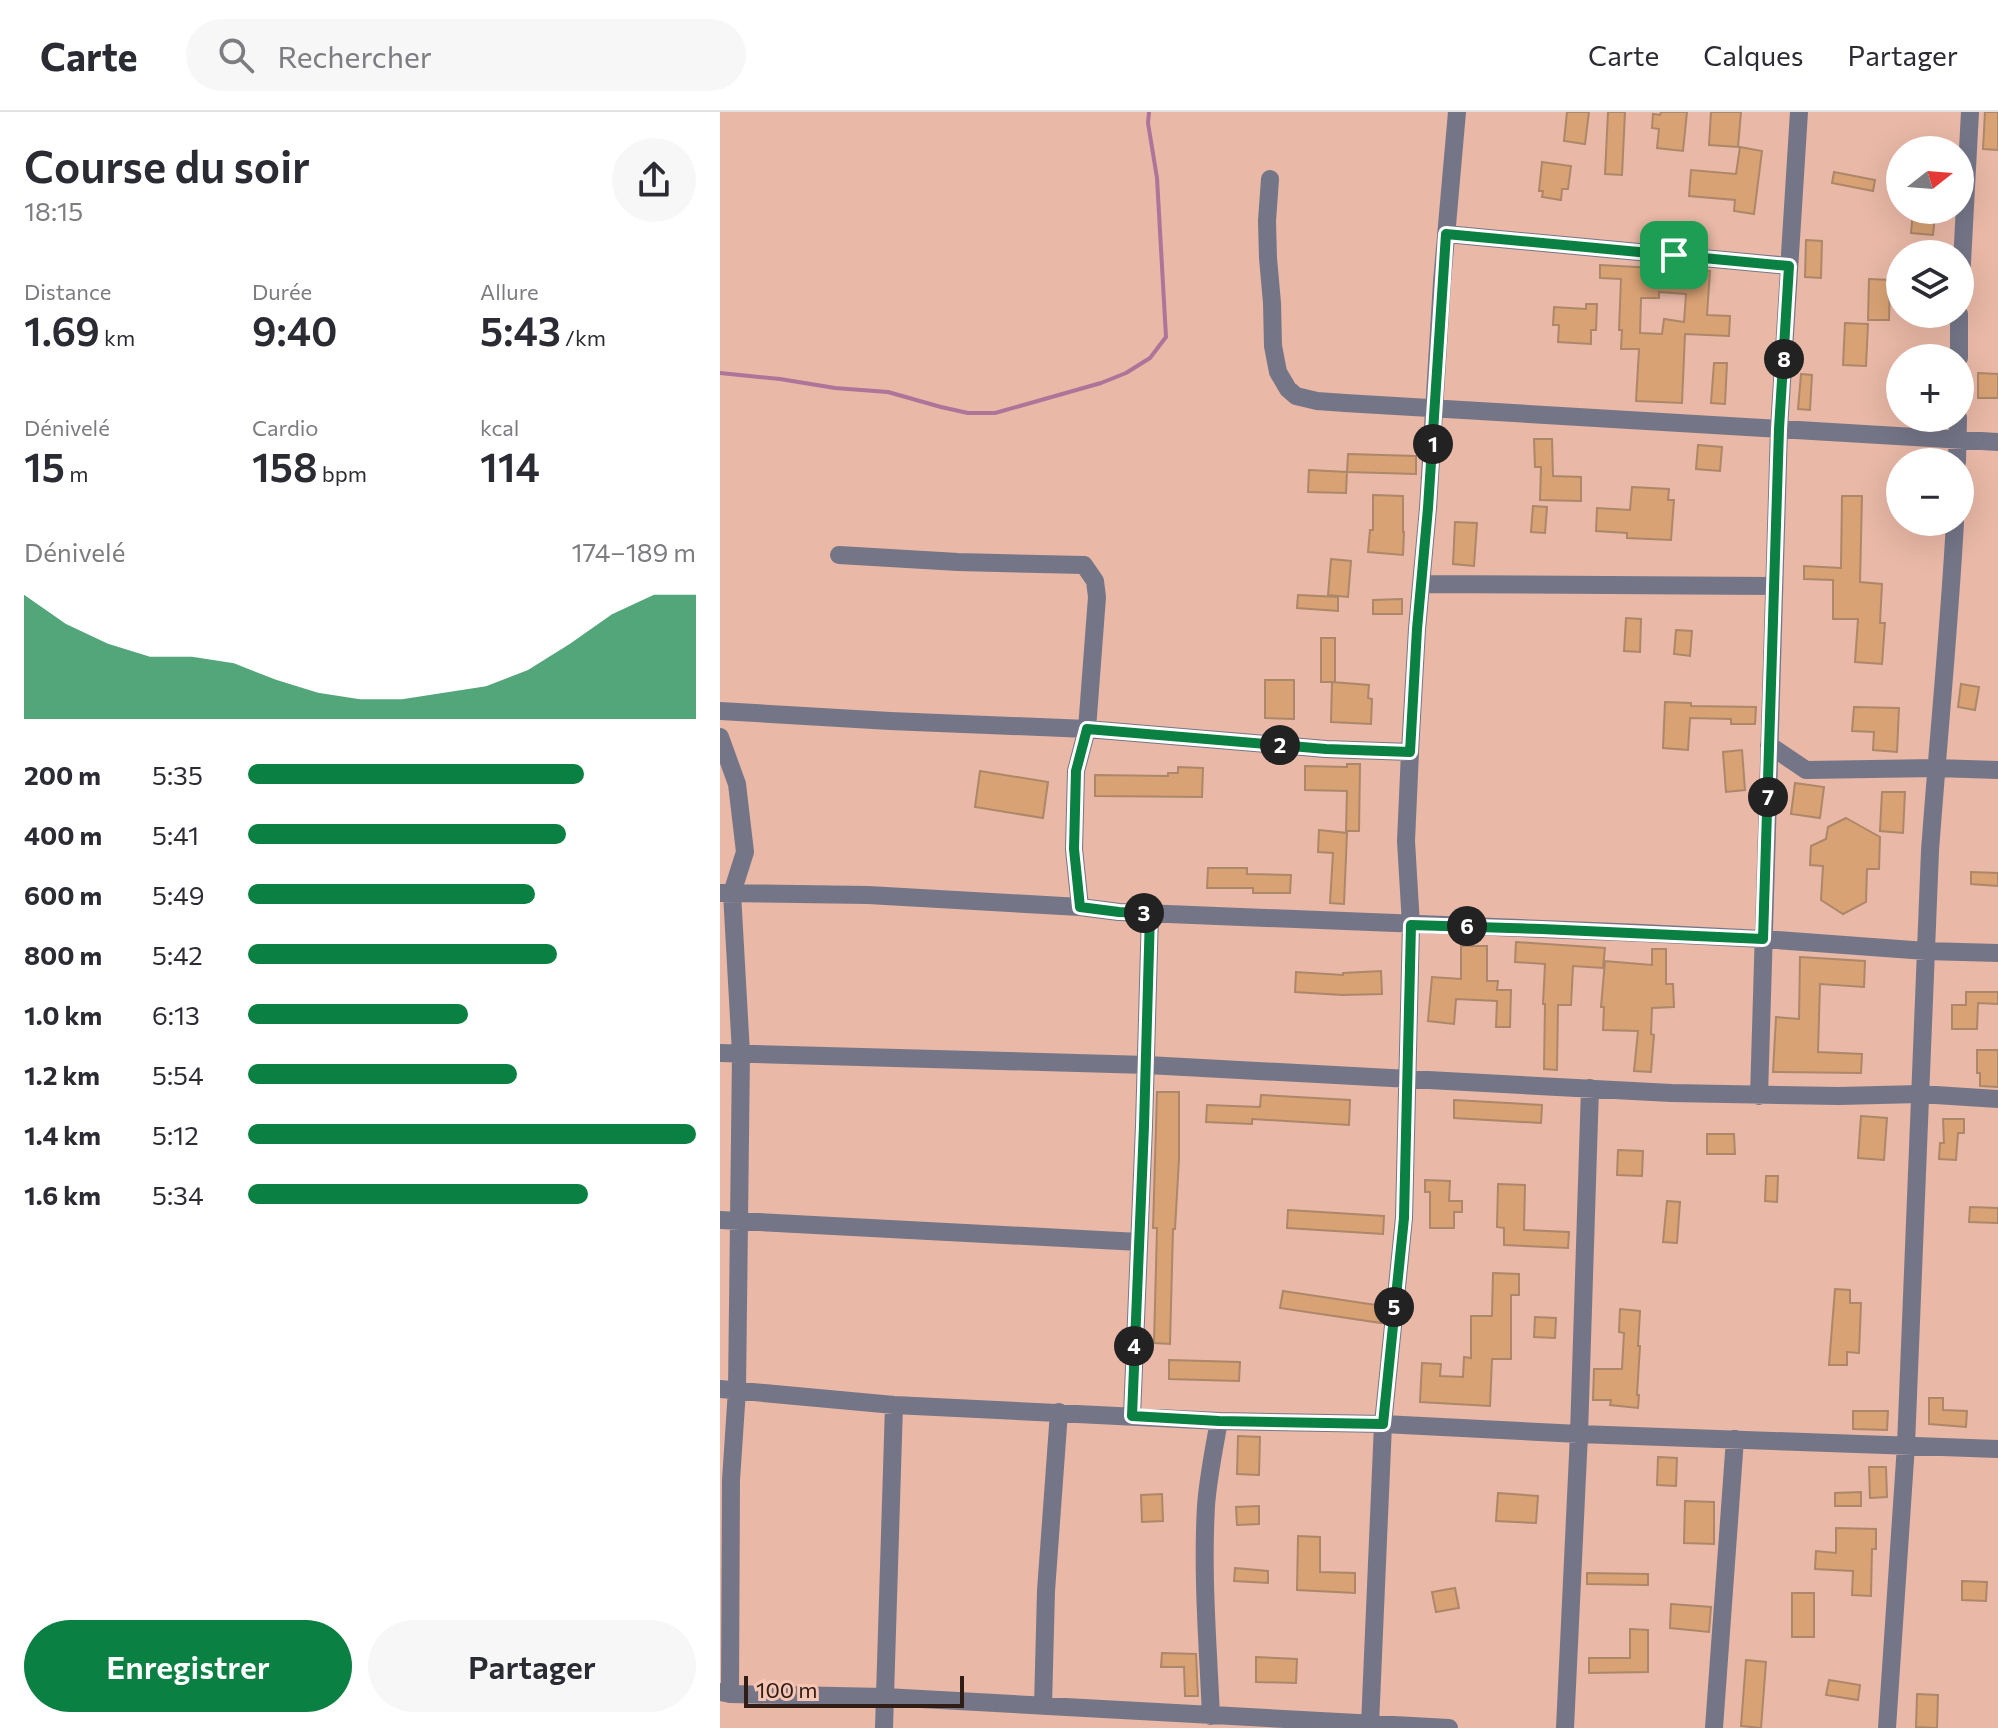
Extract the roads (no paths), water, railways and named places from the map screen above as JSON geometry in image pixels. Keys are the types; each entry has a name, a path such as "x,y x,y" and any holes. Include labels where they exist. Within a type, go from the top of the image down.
{"street":[{"path":"1370,1725 1383,1424 1404,1218 1411,925 1406,841 1410,752 1457,112"},
{"path":"1759,1096 1779,429 1799,112"},
{"path":"1963,240 1970,112"},
{"path":"1270,179 1267,221 1273,346 1278,372 1296,396 1317,401 1435,409 1998,442"},
{"path":"1446,234 1789,266"},
{"path":"1957,432 1957,448"},
{"path":"1887,1728 1906,1445 1936,768 1954,536"},
{"path":"839,555 1084,565 1095,581 1097,597 1087,729 1076,771 1074,808 1074,849 1080,907"},
{"path":"1421,584 1774,586"},
{"path":"720,711 1087,729 1326,749 1410,752"},
{"path":"720,737 737,784 745,852 726,893 741,1053 739,1220 728,1389 731,1480 725,1693 885,1697 1449,1728"},
{"path":"1769,745 1806,770 1998,770"},
{"path":"726,893 868,895 1119,912 1763,939 1998,953"},
{"path":"1132,1416 1147,1065 1150,913"},
{"path":"720,1053 1147,1065 1671,1093 1759,1096 1920,1094 1998,1099"},
{"path":"1565,1728 1579,1434 1590,1088"},
{"path":"720,1220 1139,1242"},
{"path":"728,1389 894,1405 1219,1421 1383,1424 1998,1449"},
{"path":"884,1728 894,1405"},
{"path":"1043,1706 1047,1576 1059,1412"},
{"path":"1211,1716 1205,1536 1206,1505 1219,1421"},
{"path":"1714,1728 1735,1439"}],"waterway":[{"path":"720,373 888,392 968,413 995,413 1126,373 1150,358 1166,337 1157,178 1149,112"}]}
